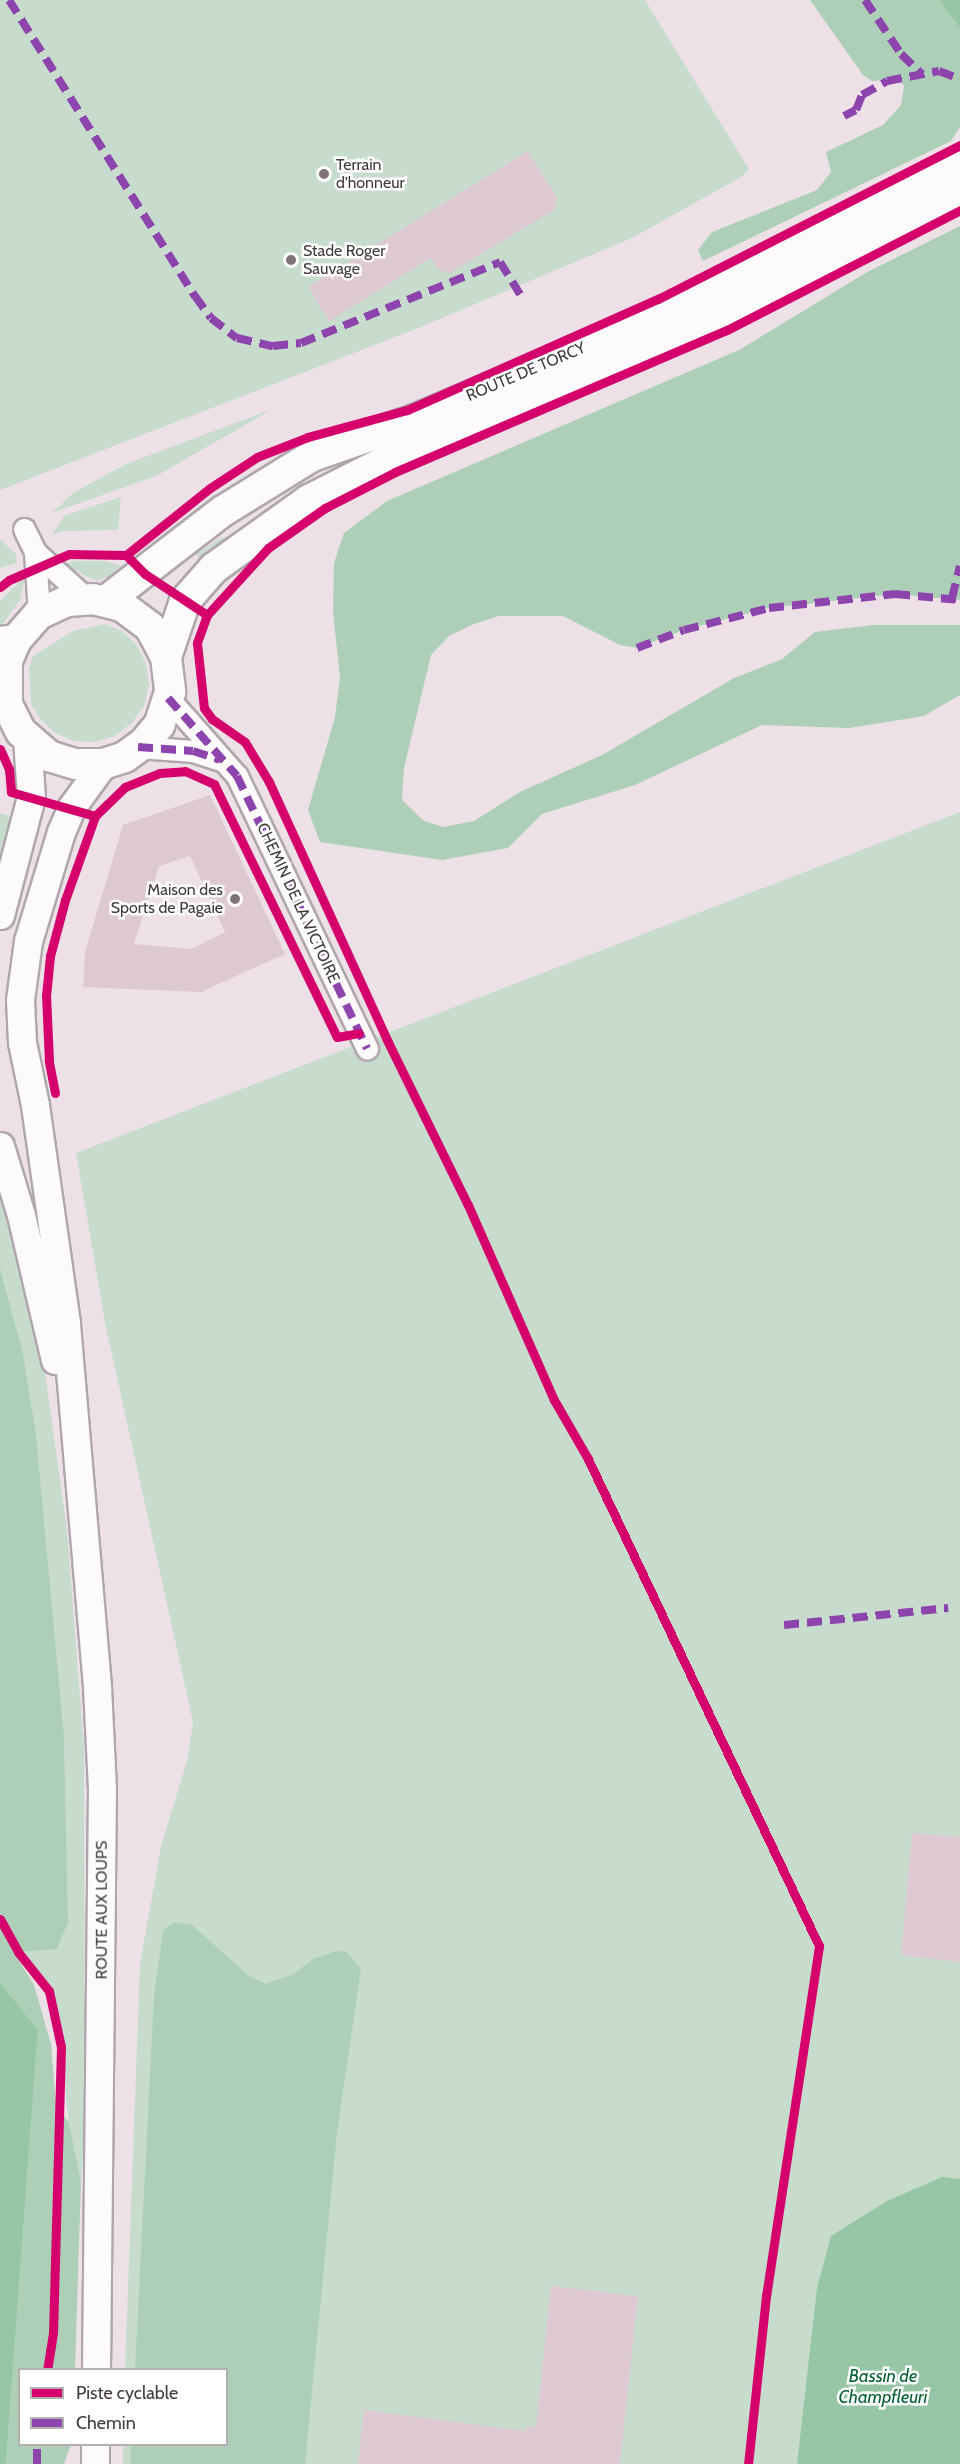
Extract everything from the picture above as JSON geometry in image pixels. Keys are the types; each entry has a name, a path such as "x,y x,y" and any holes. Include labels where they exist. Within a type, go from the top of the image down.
{"main road":[{"name":"ROUTE DE TORCY","path":"96,600 224,511 312,456 415,420 681,307 960,161"},
{"name":"ROUTE DE TORCY","path":"166,657 185,601 214,567 309,500 386,461 636,355 810,272 960,192"},
{"path":"96,600 122,606 150,627 166,657 170,674 168,698 159,725 138,747 103,764 62,761 14,725 4,682 8,641 39,614 67,601 96,600"}],"street":[{"path":"24,529 35,552 39,614"},
{"path":"35,552 96,600"},
{"name":"CHEMIN DE LA VICTOIRE","path":"168,698 237,776 367,1049"},
{"path":"0,915 32,797 14,725"},
{"path":"138,747 193,752 223,761"},
{"path":"75,1451 66,1323 37,1116 22,1042 20,1000 28,941 61,832 71,808 103,764"},
{"path":"0,1146 30,1249 75,1451"},
{"name":"ROUTE AUX LOUPS","path":"75,1451 102,1789 96,2368"},
{"path":"95,2446 95,2464"}],"shaded area":[{"name":"Stade Roger Sauvage","path":"0,0 645,0 749,169 743,176 632,238 416,329 0,490"},
{"path":"810,0 939,0 960,28 960,127 951,141 703,261 698,250 712,232 817,190 831,172 826,152 883,125 901,105 904,86 899,79 872,81 863,75"},
{"path":"960,226 960,600 895,594 769,608 684,630 637,648 620,645 563,616 499,616 474,624 449,636 431,655 404,768 402,800 424,821 443,827 474,821 520,792 602,755 734,678 782,659 815,632 873,625 960,625 960,695 924,716 849,728 762,725 635,785 542,814 508,848 442,860 320,842 308,810 335,717 340,678 333,612 334,563 344,533 387,501 739,350 869,271"},
{"path":"273,409 156,476 52,513 73,493 126,464"},
{"path":"121,497 118,530 63,531 52,535 64,516"},
{"path":"241,533 205,564 196,554 219,539"},
{"path":"0,539 16,554 17,563 0,568"},
{"path":"75,561 105,561 129,568 97,581 64,565"},
{"path":"25,576 20,600 0,628 0,601"},
{"path":"105,624 122,631 137,645 146,664 149,685 144,706 132,723 115,736 95,742 74,741 55,733 41,720 31,704 29,667 33,656 73,631"},
{"path":"960,812 960,2464 123,2464 123,2446 228,2446 228,2368 125,2368 140,1964 161,1846 187,1761 193,1722 105,1323 76,1153"},
{"path":"0,813 17,818 0,872"},
{"path":"0,1179 44,1365 67,1530 84,1748 85,2150 81,2181 69,2123 57,2016 49,1991 18,1952 68,1922 64,1736 36,1433 23,1353 0,1268"},
{"path":"0,1268 23,1353 36,1433 64,1736 68,1922 57,1949 18,1952 16,1956 34,1985 51,2044 56,2104 69,2123 81,2181 75,2368 18,2368 18,2446 71,2446 64,2464 6,2464 38,2030 0,1982"},
{"path":"174,1922 192,1925 249,1976 266,1984 294,1974 313,1959 336,1951 346,1952 361,1969 337,2133 305,2464 130,2464 131,2446 228,2446 228,2368 135,2368 154,1995 163,1931"}],"water":[{"path":"939,0 960,0 960,28"},
{"path":"0,1982 38,2030 6,2464 0,2464"},
{"name":"Bassin de Champfleuri","path":"942,2177 960,2179 960,2464 797,2464 817,2288 831,2236 887,2201"}],"building":[{"path":"528,151 557,198 554,210 450,273 438,270 431,258 329,321 308,287"},
{"name":"Maison des Sports de Pagaie","path":"210,795 285,954 201,992 83,987 85,952 123,825","holes":["190,856 225,932 191,949 134,944 159,866"]},
{"path":"912,1833 960,1837 960,1962 901,1955"},
{"path":"551,2286 638,2296 620,2464 358,2464 364,2410 526,2431 527,2426 536,2427"}],"marked path":[{"path":"9,0 195,296 211,318 237,338 273,346 301,343 500,262 523,299"},
{"path":"865,0 901,54 922,74"},
{"path":"844,116 856,110 862,95 887,81 939,71 960,79"},
{"path":"952,598 960,566"},
{"path":"637,648 684,630 769,608 895,594 960,600"},
{"path":"168,698 237,776 367,1049"},
{"path":"138,747 193,751 220,760"},
{"path":"784,1625 948,1608"},
{"path":"37,2446 37,2464"}],"cycle path":[{"path":"126,555 210,488 257,457 308,437 407,410 658,299 960,145"},
{"path":"207,615 268,548 325,508 395,472 727,330 960,210"},
{"path":"0,587 9,580 69,554 126,555 145,574 207,615 197,643 204,708 212,719 245,742 269,782 387,1040 468,1205 554,1400 588,1459 819,1946 766,2296 748,2464"},
{"path":"0,749 9,769 11,792 95,816"},
{"path":"55,1093 49,1061 46,996 50,956 65,900 95,816 125,787 159,773 185,771 214,784 337,1037 359,1033"},
{"path":"0,1919 18,1952 49,1991 61,2047 53,2333 47,2368"}],"place":[{"name":"Terrain d'honneur","path":"324,174"},
{"name":"Stade Roger Sauvage","path":"291,260"},
{"name":"Maison des Sports de Pagaie","path":"235,899"}]}
